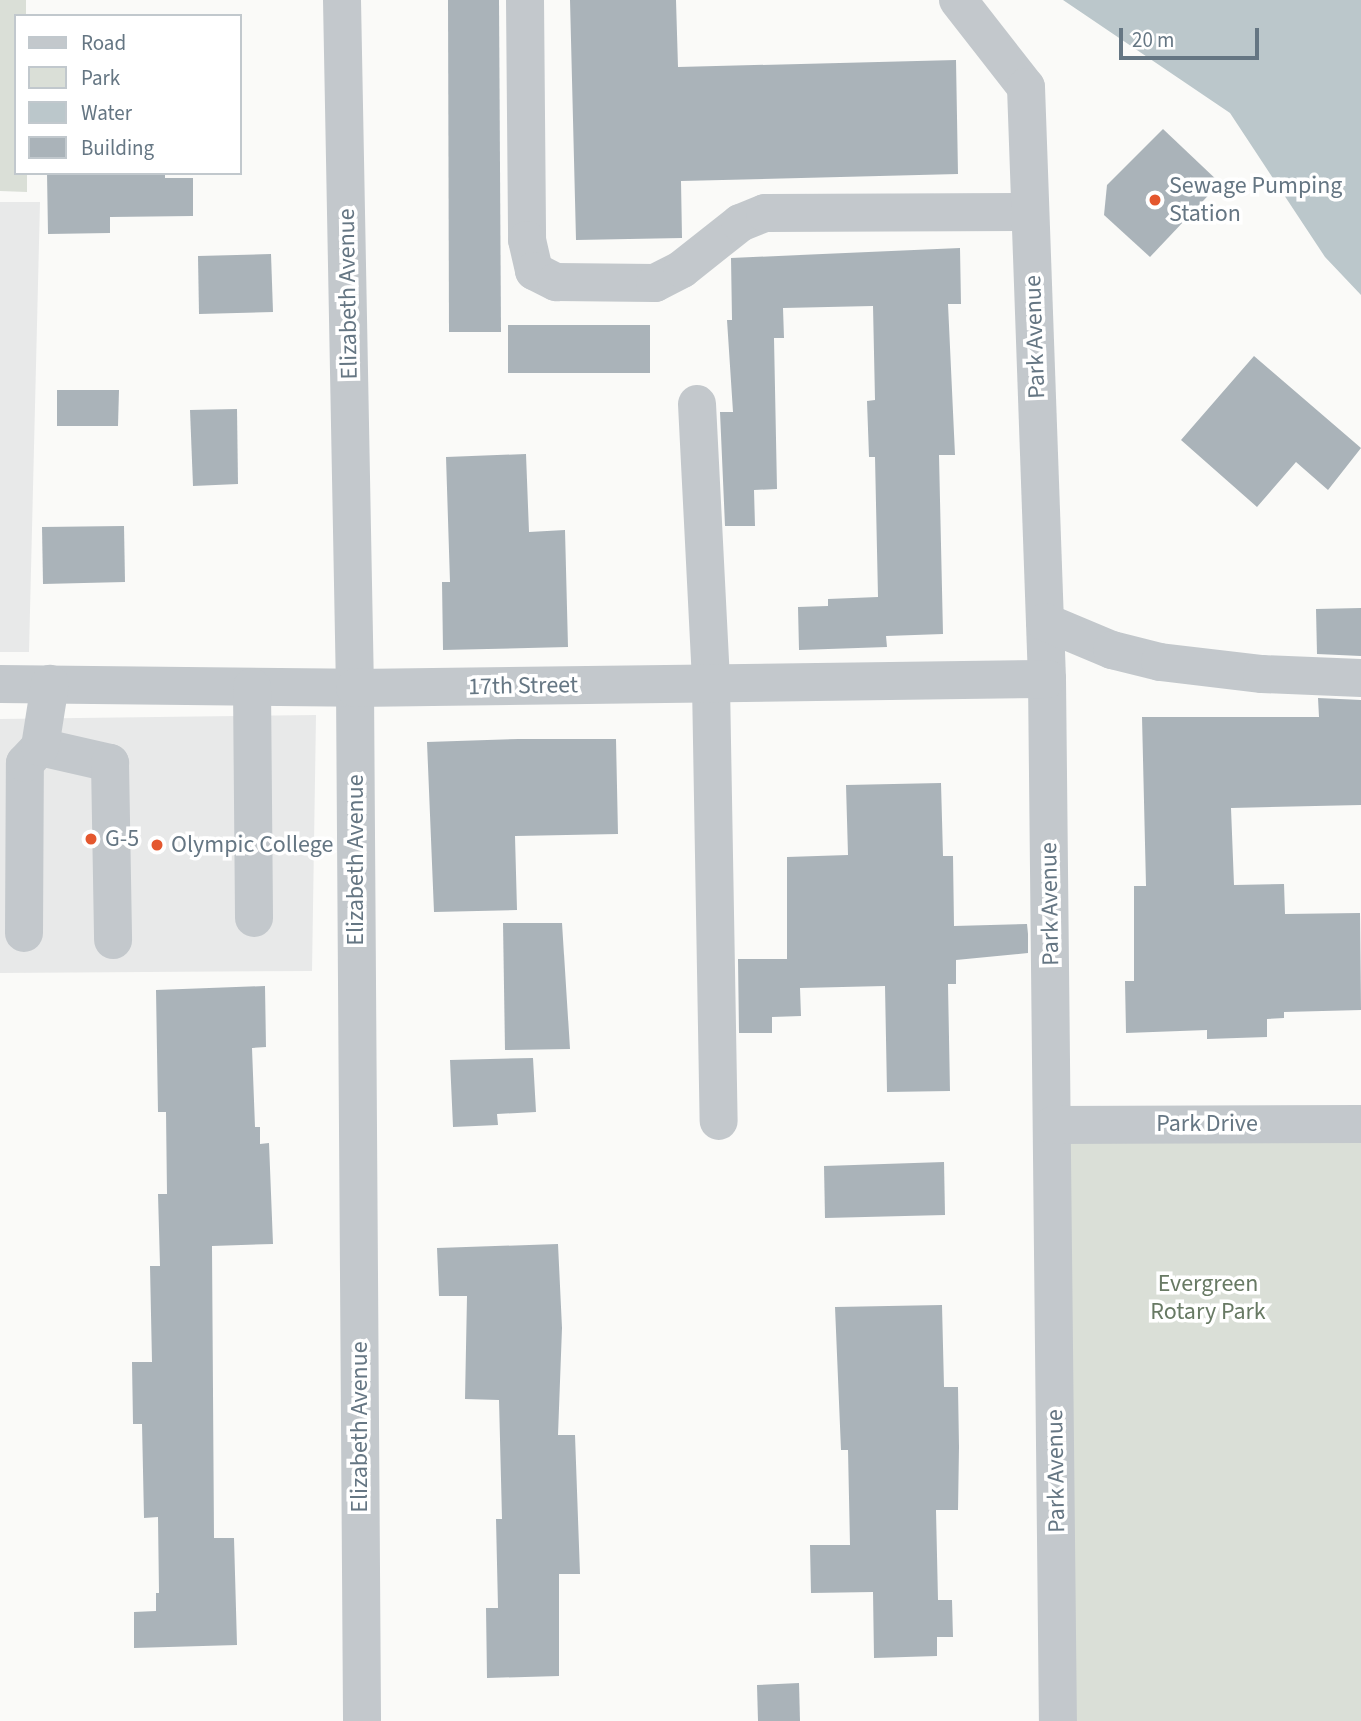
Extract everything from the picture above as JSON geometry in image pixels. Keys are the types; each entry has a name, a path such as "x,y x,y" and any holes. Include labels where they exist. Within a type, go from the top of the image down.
{"street":[{"name":"Elizabeth Avenue","path":"342,0 355,688 362,1721"},
{"path":"525,0 527,240 534,271 556,282 655,283 682,269 740,223 765,212 1030,212"},
{"name":"Park Avenue","path":"958,0 1026,87 1047,679 1059,1721"},
{"path":"697,404 711,684 719,1122"},
{"path":"1045,622 1112,650 1160,662 1262,674 1361,678"},
{"name":"17th Street","path":"0,684 355,688 1047,679"},
{"path":"24,933 25,763 40,747 50,684"},
{"path":"252,687 254,918"},
{"path":"40,747 110,762 113,940"},
{"name":"Park Drive","path":"1053,1125 1361,1124"}],"shaded area":[{"path":"0,202 40,202 29,652 0,652"},
{"name":"Olympic College","path":"316,715 312,971 0,973 0,719"}],"green space":[{"path":"0,0 26,0 26,14 14,14 14,175 27,175 27,192 0,191"},
{"name":"Evergreen Rotary Park","path":"1361,1124 1361,1721 1058,1721 1053,1125"}],"water":[{"path":"1063,0 1361,0 1361,295 1325,257 1230,113"}],"building":[{"path":"448,0 499,0 501,332 449,332"},
{"path":"570,0 676,0 678,67 956,60 958,174 681,181 682,238 576,240"},
{"name":"Sewage Pumping Station","path":"1163,129 1220,183 1150,257 1104,215 1107,185"},
{"path":"47,175 165,175 165,178 193,178 193,216 110,217 110,233 48,234"},
{"path":"960,248 961,304 948,304 955,455 939,455 943,634 886,636 887,647 799,650 798,607 828,606 828,599 878,597 875,457 869,457 867,401 875,400 873,306 783,308 784,338 774,338 777,489 754,490 755,526 725,526 720,412 733,412 727,320 732,320 731,258"},
{"path":"271,254 273,312 199,314 198,256"},
{"path":"508,325 650,325 650,373 508,373"},
{"path":"1254,356 1361,448 1328,490 1296,462 1257,507 1181,440"},
{"path":"57,390 119,390 118,426 57,426"},
{"path":"237,409 238,484 193,486 190,410"},
{"path":"526,454 529,532 565,530 568,647 443,650 442,582 450,582 446,457"},
{"path":"124,526 125,582 43,584 42,527"},
{"path":"1361,608 1361,656 1317,654 1316,609"},
{"path":"1318,698 1361,700 1361,805 1231,808 1234,885 1284,884 1285,914 1360,913 1361,1010 1284,1012 1284,1018 1267,1019 1267,1037 1207,1039 1207,1030 1126,1033 1125,981 1134,981 1134,886 1146,886 1142,717 1319,717"},
{"path":"616,739 618,834 515,836 517,910 434,912 427,742"},
{"path":"941,783 943,856 953,856 954,926 1027,924 1028,934 1028,953 956,960 956,984 948,984 950,1091 887,1092 885,986 800,988 801,1016 772,1017 772,1033 739,1033 738,959 787,959 787,857 848,855 846,785"},
{"path":"503,923 562,923 570,1049 505,1050"},
{"path":"265,986 266,1047 252,1048 255,1127 260,1127 260,1144 269,1143 273,1244 212,1246 214,1538 234,1538 237,1645 134,1648 134,1612 156,1611 156,1593 159,1593 158,1517 144,1518 142,1424 133,1424 132,1362 152,1362 150,1266 160,1266 158,1194 167,1194 166,1112 158,1112 156,990"},
{"path":"533,1058 536,1112 497,1114 498,1125 453,1127 450,1060"},
{"path":"944,1162 945,1215 825,1218 824,1166"},
{"path":"558,1244 562,1328 558,1435 575,1435 580,1574 559,1574 559,1676 487,1678 486,1608 498,1608 496,1519 502,1519 499,1400 465,1399 467,1296 439,1296 437,1248"},
{"path":"942,1305 944,1387 958,1387 959,1447 958,1510 936,1510 938,1600 952,1600 953,1637 937,1637 937,1656 874,1658 873,1592 811,1593 810,1545 850,1545 848,1450 841,1450 835,1307"},
{"path":"799,1683 800,1721 758,1721 757,1685"}],"place":[{"name":"Sewage Pumping Station","path":"1155,200"},
{"name":"G-5","path":"91,839"},
{"name":"Olympic College","path":"157,845"}]}
